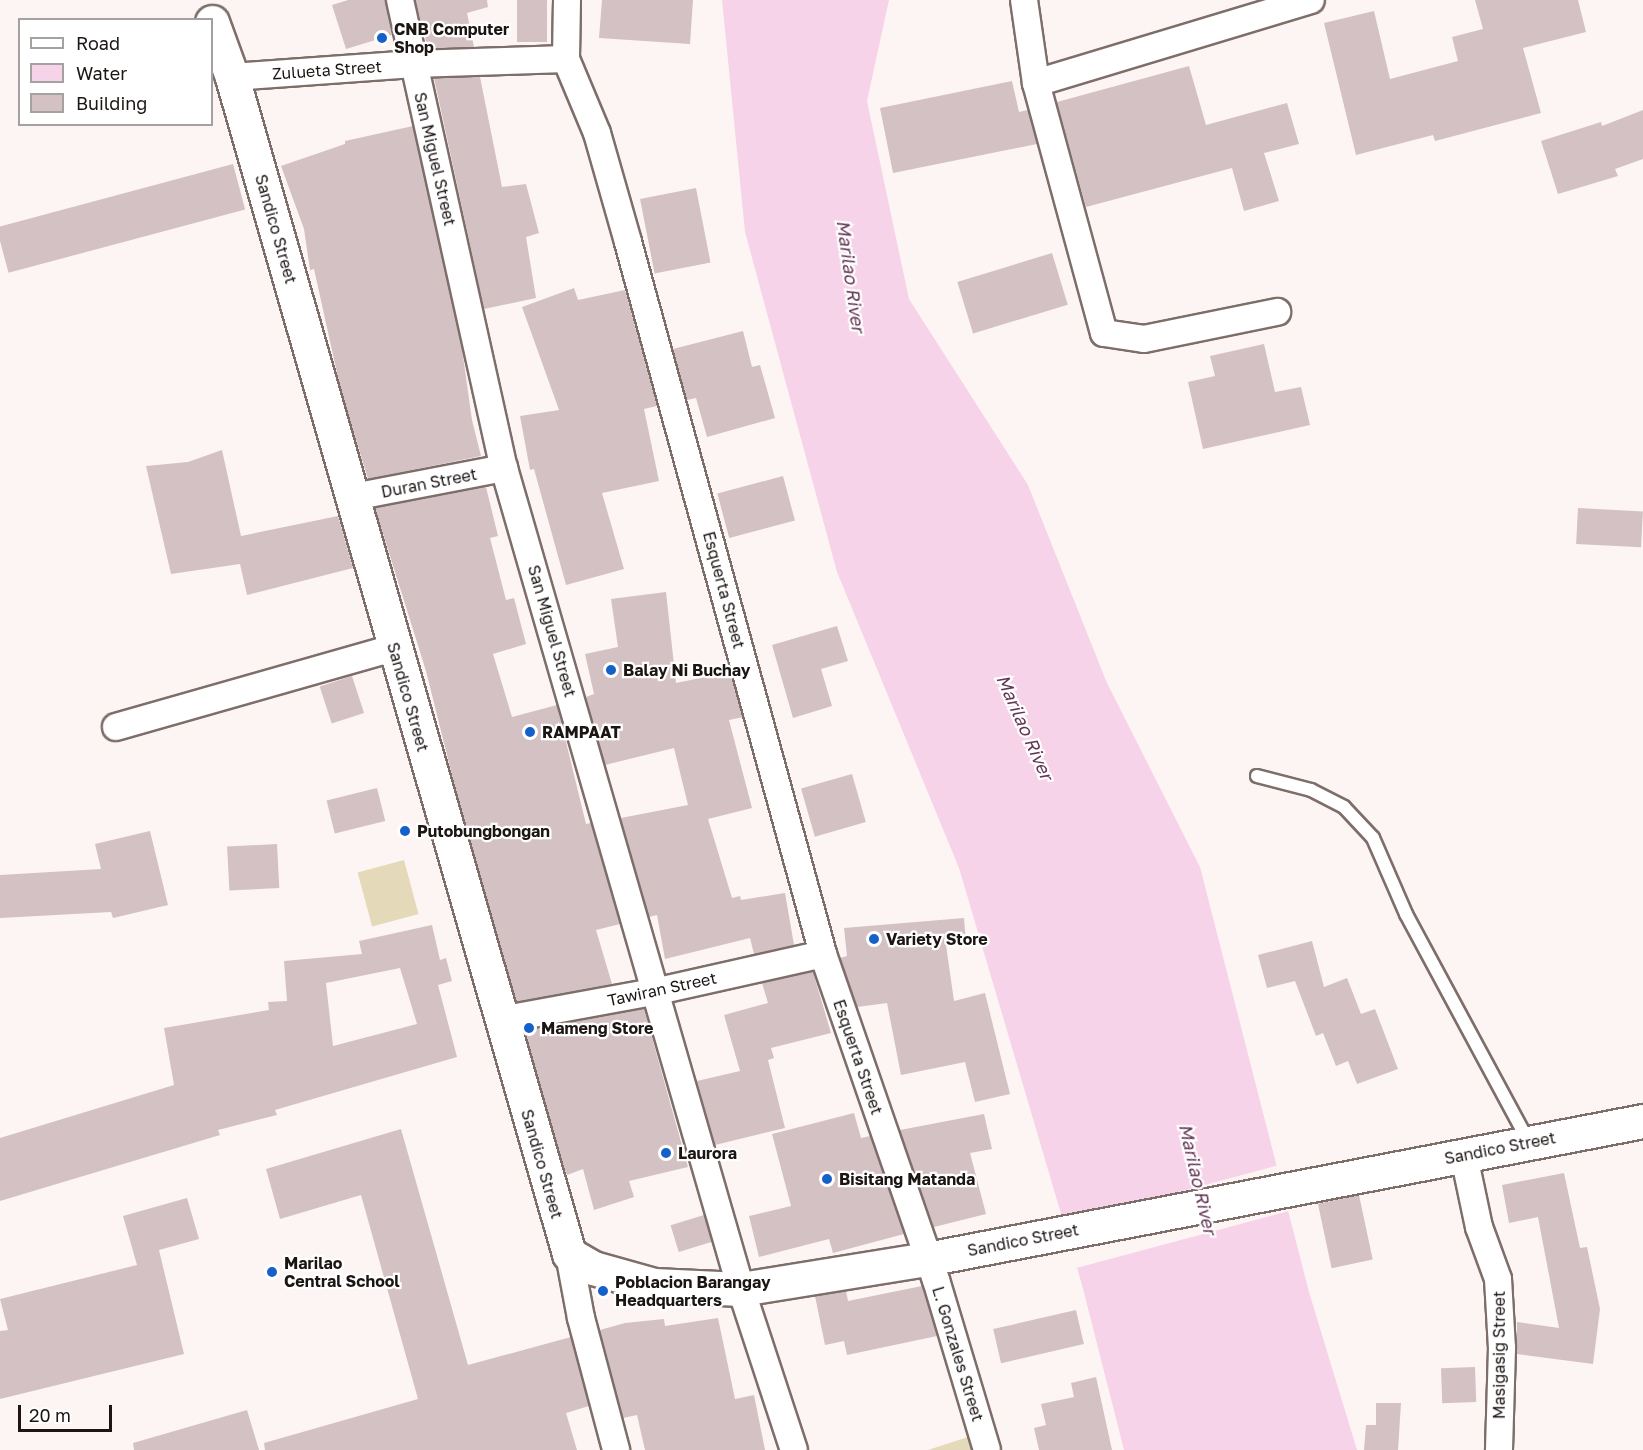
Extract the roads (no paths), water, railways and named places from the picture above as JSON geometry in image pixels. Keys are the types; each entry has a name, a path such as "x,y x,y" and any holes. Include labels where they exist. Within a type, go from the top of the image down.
{"main road":[{"name":"Sandico Street","path":"204,0 210,18"},
{"name":"Sandico Street","path":"213,26 232,77 500,1020 569,1254 593,1268 654,1285 741,1289 927,1259 1306,1183 1464,1156 1643,1121"}],"street":[{"name":"San Miguel Street","path":"400,0 504,468 741,1289 794,1450"},
{"path":"566,59 567,0"},
{"path":"1024,0 1036,83 1104,333 1144,339 1277,312"},
{"path":"1036,83 1311,0"},
{"name":"Zulueta Street","path":"232,77 414,64 566,59"},
{"name":"Esquerta Street","path":"566,59 597,133 823,954 927,1259"},
{"name":"Duran Street","path":"353,497 504,468"},
{"path":"116,727 394,648"},
{"name":"Tawiran Street","path":"500,1020 657,992 823,954"},
{"name":"Masigasig Street","path":"1464,1156 1479,1227 1498,1279 1502,1348 1499,1450"},
{"path":"569,1254 581,1318 616,1450"},
{"name":"L. Gonzales Street","path":"927,1259 987,1450"}],"lane":[{"path":"1257,776 1311,790 1344,807 1373,838 1406,914 1529,1142"}],"water":[{"name":"Marilao River","path":"722,0 889,0 867,101 909,299 1028,485 1107,683 1200,867 1309,1292 1357,1450 1124,1450 1082,1285 959,868 837,572 745,232"}],"place":[{"name":"CNB Computer Shop","path":"382,38"},
{"name":"Balay Ni Buchay","path":"611,670"},
{"name":"RAMPAAT","path":"530,732"},
{"name":"Putobungbongan","path":"405,831"},
{"name":"Variety Store","path":"874,939"},
{"name":"Mameng Store","path":"529,1028"},
{"name":"Laurora","path":"666,1153"},
{"name":"Bisitang Matanda","path":"827,1179"},
{"name":"Marilao Central School","path":"272,1272"},
{"name":"Poblacion Barangay Headquarters","path":"603,1291"}]}
